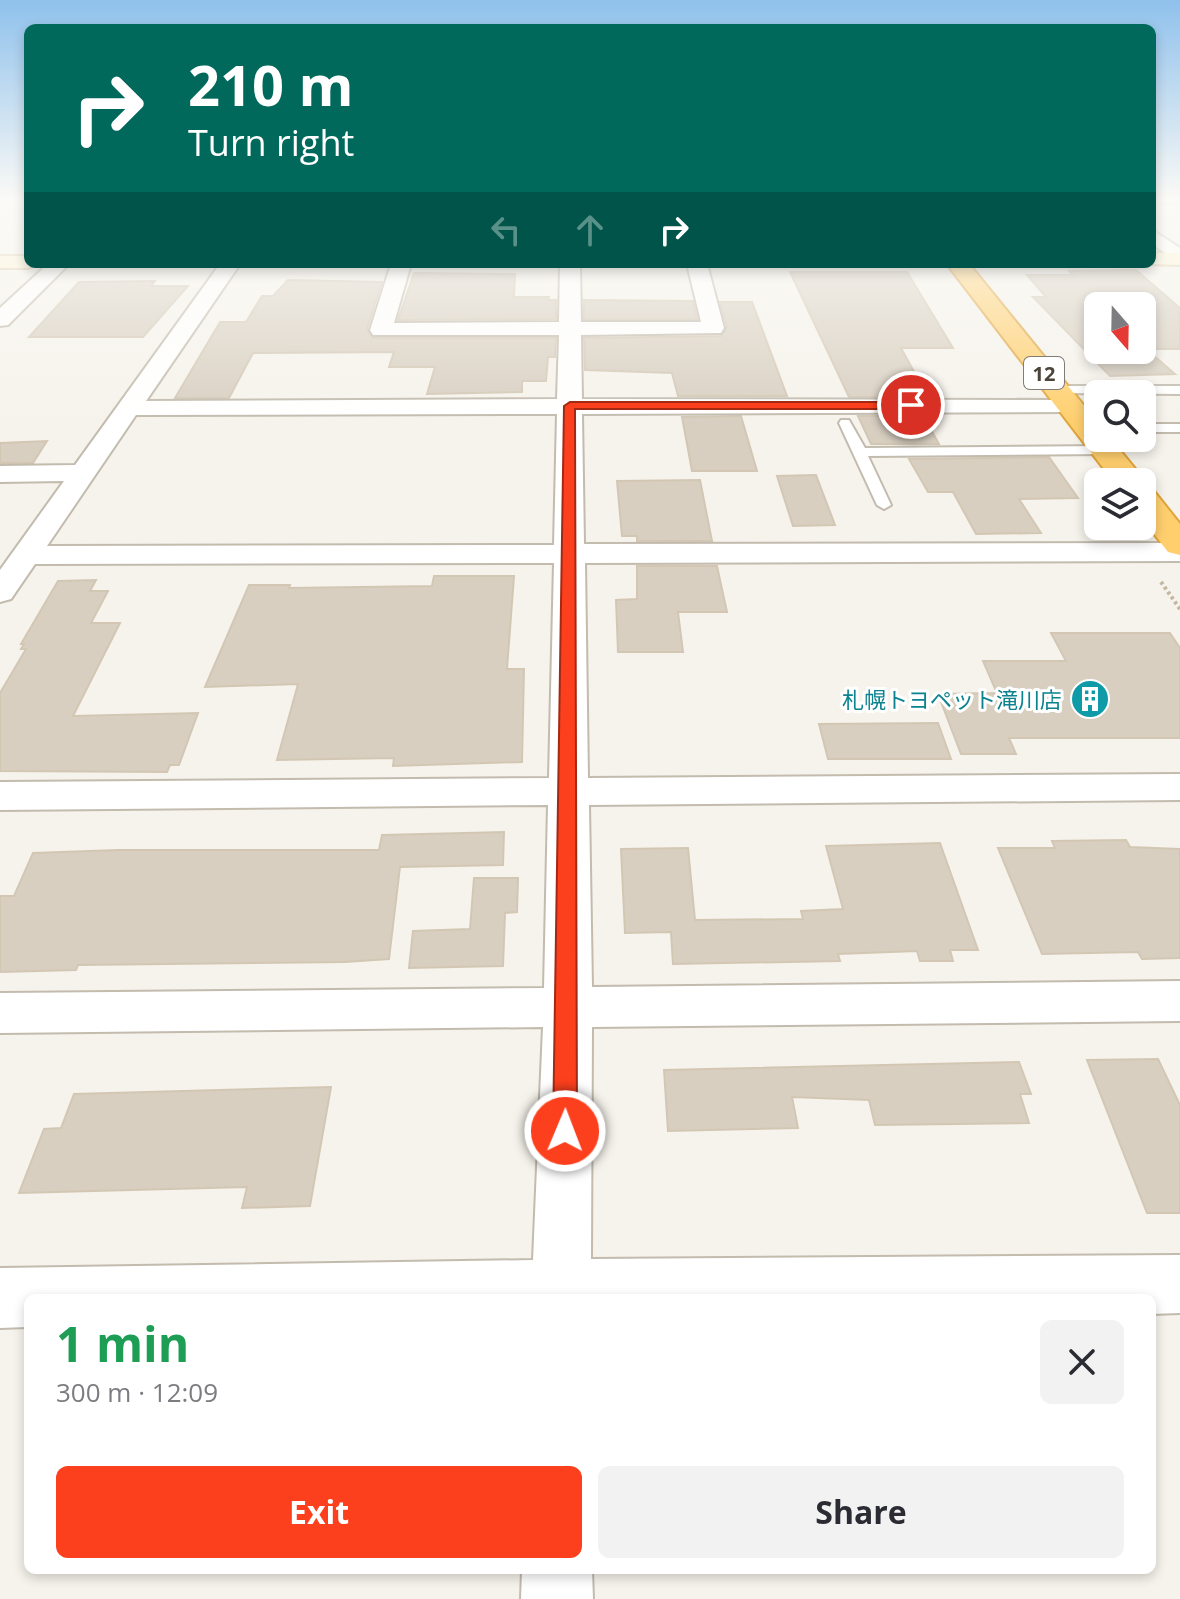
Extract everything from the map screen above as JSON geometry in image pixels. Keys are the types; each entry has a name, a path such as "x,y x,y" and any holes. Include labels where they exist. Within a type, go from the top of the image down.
{"highway":[{"name":"12","path":"966,275 1084,420"},
{"path":"1156,515 1180,545"}],"street":[{"path":"0,320 48,275"},
{"path":"0,592 223,275"},
{"path":"398,275 381,330 713,328 699,275"},
{"path":"561,1293 568,1005 570,275"},
{"path":"128,408 570,406 1064,398"},
{"path":"0,474 84,473"},
{"path":"26,555 1180,552"},
{"path":"0,796 1180,787"},
{"path":"0,1013 1180,1001"},
{"path":"449,1294 1180,1284"},
{"path":"0,1298 24,1298"},
{"path":"557,1574 557,1599"}],"lane":[{"path":"1064,398 1180,390"},
{"path":"845,423 884,505"},
{"path":"1156,428 1180,428"},
{"path":"860,452 1084,436"}],"building":[{"path":"413,275 515,275 514,297 549,297 548,300 556,300 556,319 398,320"},
{"path":"791,275 909,275 953,348 901,348 918,379 904,379 913,397 849,397"},
{"path":"1027,275 1141,275 1180,308 1180,349 1156,349 1156,292 1084,292 1084,349 1033,297 1046,297"},
{"path":"288,280 382,282 367,329 373,338 556,338 555,357 548,357 546,381 522,381 522,392 427,394 435,367 389,367 394,352 253,353 229,398 175,398 220,322 246,322 262,296 273,296"},
{"path":"155,281 151,286 188,286 143,337 29,337 79,282"},
{"path":"584,300 693,301 697,319 584,319"},
{"path":"720,302 752,302 787,396 678,396 672,373 585,370 584,338 721,336 727,327"},
{"path":"1156,358 1175,374 1110,376 1098,364 1156,364"},
{"path":"741,416 757,471 692,471 682,417"},
{"path":"858,416 923,416 939,444 871,444"},
{"path":"47,441 33,463 0,463 0,443"},
{"path":"1049,457 1078,498 1019,499 1041,533 976,534 953,492 928,492 909,459"},
{"path":"816,475 835,525 793,526 777,476"},
{"path":"700,480 712,541 637,541 637,536 622,536 617,481"},
{"path":"637,566 717,566 727,612 678,612 683,652 618,652 616,600 637,599"},
{"path":"434,576 514,576 507,669 524,669 522,762 393,766 394,758 277,760 298,684 205,687 249,585 290,585 289,588 432,586"},
{"path":"96,580 90,591 108,591 91,623 120,623 73,716 198,713 179,765 170,765 167,772 0,771 0,693 26,649 21,649 24,644 21,644 58,581"},
{"name":"札幌トヨペット滝川店","path":"1051,633 1170,633 1180,648 1180,738 1009,738 1016,754 961,754 938,694 997,693 983,661 1066,661"},
{"path":"938,723 951,759 828,759 819,724"},
{"path":"504,832 503,865 400,867 389,959 78,965 76,970 0,972 0,896 14,896 33,853 379,850 382,835"},
{"path":"1126,840 1130,847 1180,849 1180,958 1142,959 1138,952 1042,954 998,848 1055,848 1052,841"},
{"path":"940,843 978,950 950,950 953,961 920,961 917,951 838,954 840,961 673,964 671,932 625,933 621,849 688,848 695,920 803,919 801,911 843,909 826,846"},
{"path":"474,878 518,878 517,912 505,913 503,966 409,968 413,931 470,929"},
{"path":"1158,1059 1180,1105 1180,1213 1147,1213 1087,1060"},
{"path":"1019,1062 1031,1094 1020,1094 1029,1123 875,1125 869,1100 792,1097 798,1128 668,1131 664,1070"},
{"path":"331,1087 310,1206 242,1208 247,1187 19,1193 44,1129 61,1128 74,1094"}],"place":[{"name":"札幌トヨペット滝川店","path":"1090,699"}],"route":[{"path":"565,1131 570,406 911,405"}]}
